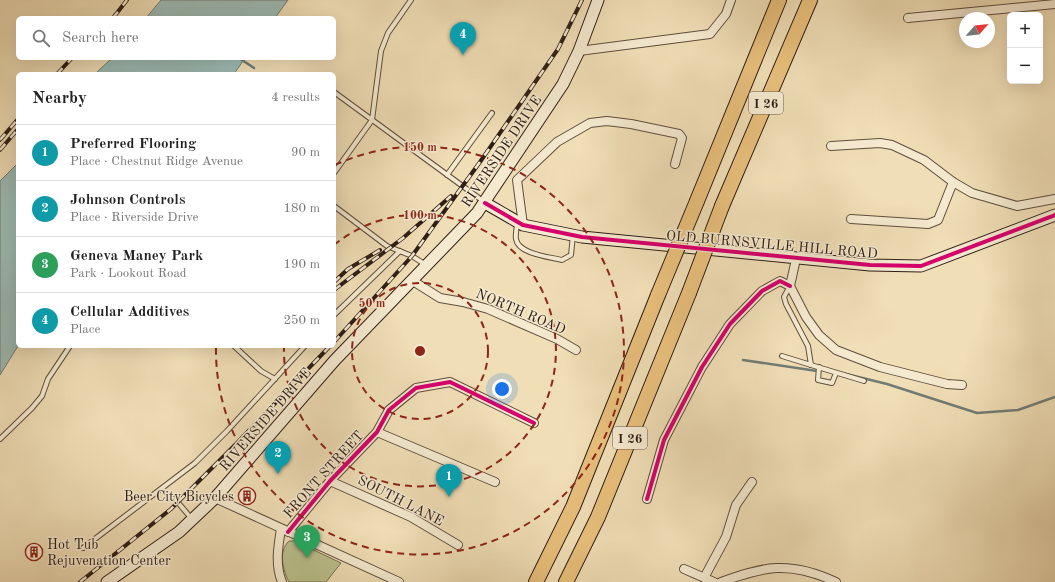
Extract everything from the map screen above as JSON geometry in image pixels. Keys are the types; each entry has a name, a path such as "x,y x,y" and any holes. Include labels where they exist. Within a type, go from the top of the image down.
{"highway":[{"name":"I 26","path":"537,581 573,507 779,0"},
{"name":"I 26","path":"566,582 598,517 689,293 722,206 810,0"}],"main road":[{"name":"RIVERSIDE DRIVE","path":"107,582 162,545 193,520 215,498 335,360 468,224 485,203 557,95 580,51 598,0"},
{"name":"OLD BURNSVILLE HILL ROAD","path":"485,203 521,223 573,235 796,259 870,265 921,266 1055,215"}],"street":[{"path":"580,51 710,34 726,14 731,0"},
{"path":"908,18 1055,4"},
{"path":"521,223 517,180 557,142 590,123 607,122 631,124 679,134 682,138 675,164"},
{"path":"831,146 880,143 892,145 924,160 953,182 972,193 1017,206 1055,199"},
{"path":"851,219 928,224 934,223 938,220 953,182"},
{"path":"790,286 796,259"},
{"name":"NORTH ROAD","path":"413,281 440,298 463,302 488,309 557,339 576,350"},
{"path":"647,499 664,440 702,367 730,324 762,291 780,282 790,286 806,316 819,335 836,350 880,367 947,384 962,384"},
{"name":"FRONT STREET","path":"284,531 377,432 389,410 416,388 450,382 534,422"},
{"path":"377,432 495,482"},
{"name":"SOUTH LANE","path":"330,481 411,517 458,545"},
{"path":"704,578 726,537 736,505 752,482"},
{"path":"215,498 284,531 399,582"},
{"path":"282,582 278,572 277,551 284,531"},
{"path":"721,582 775,568 798,570 836,582"},
{"path":"684,569 714,582"}],"lane":[{"path":"336,170 372,120 381,51 388,33 411,0"},
{"path":"336,93 485,203"},
{"path":"447,175 492,113"},
{"path":"336,208 387,246 412,256 428,266"},
{"path":"521,223 516,239 520,247 525,251 562,260 571,255 573,235"},
{"path":"336,313 400,252"},
{"path":"790,286 784,297 786,304 808,346 810,365"},
{"path":"0,439 32,408 42,396 48,379 69,348"},
{"path":"236,348 261,371 276,379"},
{"path":"83,548 195,463 276,379 303,348"},
{"path":"782,356 864,381"},
{"path":"819,367 818,380 832,383 836,373"},
{"path":"175,499 193,520"}],"green space":[{"path":"289,541 295,541 341,563 326,582 289,582 283,567 283,555"}],"water":[{"path":"161,0 288,0 276,16 148,16"},
{"path":"110,60 244,60 235,72 97,72"},
{"path":"16,165 17,348 0,375 0,181"}],"waterway":[{"path":"242,60 254,68"},
{"path":"743,360 817,371"},
{"path":"842,373 887,384 977,413 1018,410 1055,397"}],"railway":[{"path":"115,16 127,0"},
{"path":"336,340 412,256 480,162 558,49 582,0"},
{"path":"59,72 70,60"},
{"path":"0,140 16,121"},
{"path":"0,150 16,131"},
{"path":"336,288 403,238 451,196"},
{"path":"336,280 348,269 380,250"},
{"path":"80,582 171,509 328,348"}],"cycle path":[{"path":"485,203 523,225 582,237 870,265 921,266 1055,215"},
{"path":"647,499 664,440 702,367 730,324 762,291 780,281 790,286"},
{"path":"288,532 330,481 377,432 389,410 416,388 450,382 534,423"}],"place":[{"name":"Cellular Additives","path":"463,55"},
{"name":"Johnson Controls","path":"278,474"},
{"name":"Beer City Bicycles","path":"247,496"},
{"name":"Preferred Flooring","path":"449,497"},
{"name":"Hot Tub Rejuvenation Center","path":"34,552"},
{"name":"Geneva Maney Park","path":"307,558"}]}
